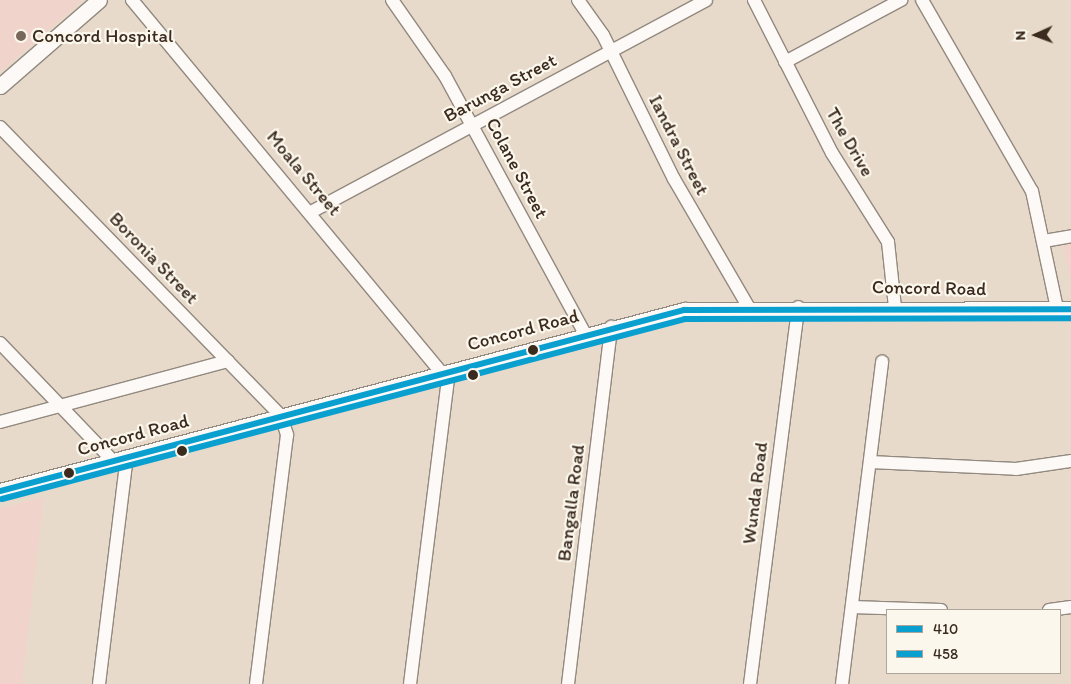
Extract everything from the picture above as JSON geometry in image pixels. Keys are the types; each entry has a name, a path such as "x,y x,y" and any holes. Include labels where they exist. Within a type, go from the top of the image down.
{"main road":[{"path":"0,86 99,0"},
{"name":"Concord Road","path":"0,491 584,334 684,310 748,306 1064,309"}],"street":[{"name":"Moala Street","path":"132,0 446,372"},
{"name":"Colane Street","path":"392,0 472,124 584,334"},
{"name":"Iandra Street","path":"578,0 610,50 674,179 748,306"},
{"name":"Barunga Street","path":"312,212 472,124 706,0"},
{"name":"The Drive","path":"754,0 832,153 888,242 895,307"},
{"path":"785,62 901,0"},
{"path":"922,0 1032,191 1044,241 1064,309"},
{"name":"Boronia Street","path":"0,127 281,416"},
{"path":"1044,241 1071,236"},
{"name":"Wunda Road","path":"750,684 798,307"},
{"name":"Bangalla Road","path":"568,684 611,327"},
{"path":"0,343 61,406 120,459 99,684"},
{"path":"0,422 228,361"},
{"path":"842,684 882,361"},
{"path":"410,684 446,372"},
{"path":"256,684 287,435 281,416"},
{"path":"870,462 1016,469 1071,461"},
{"path":"852,607 911,609"},
{"path":"1056,609 1071,607"}],"shaded area":[{"name":"Concord Hospital","path":"0,0 83,0 0,72"},
{"path":"1071,242 1071,282 1062,244"},
{"path":"44,497 22,684 0,684 0,508"}],"transit line":[{"name":"410","path":"0,491 684,310 1071,309"},
{"name":"458","path":"2,499 685,319 1071,318"}],"place":[{"name":"Concord Hospital","path":"21,36"}]}
